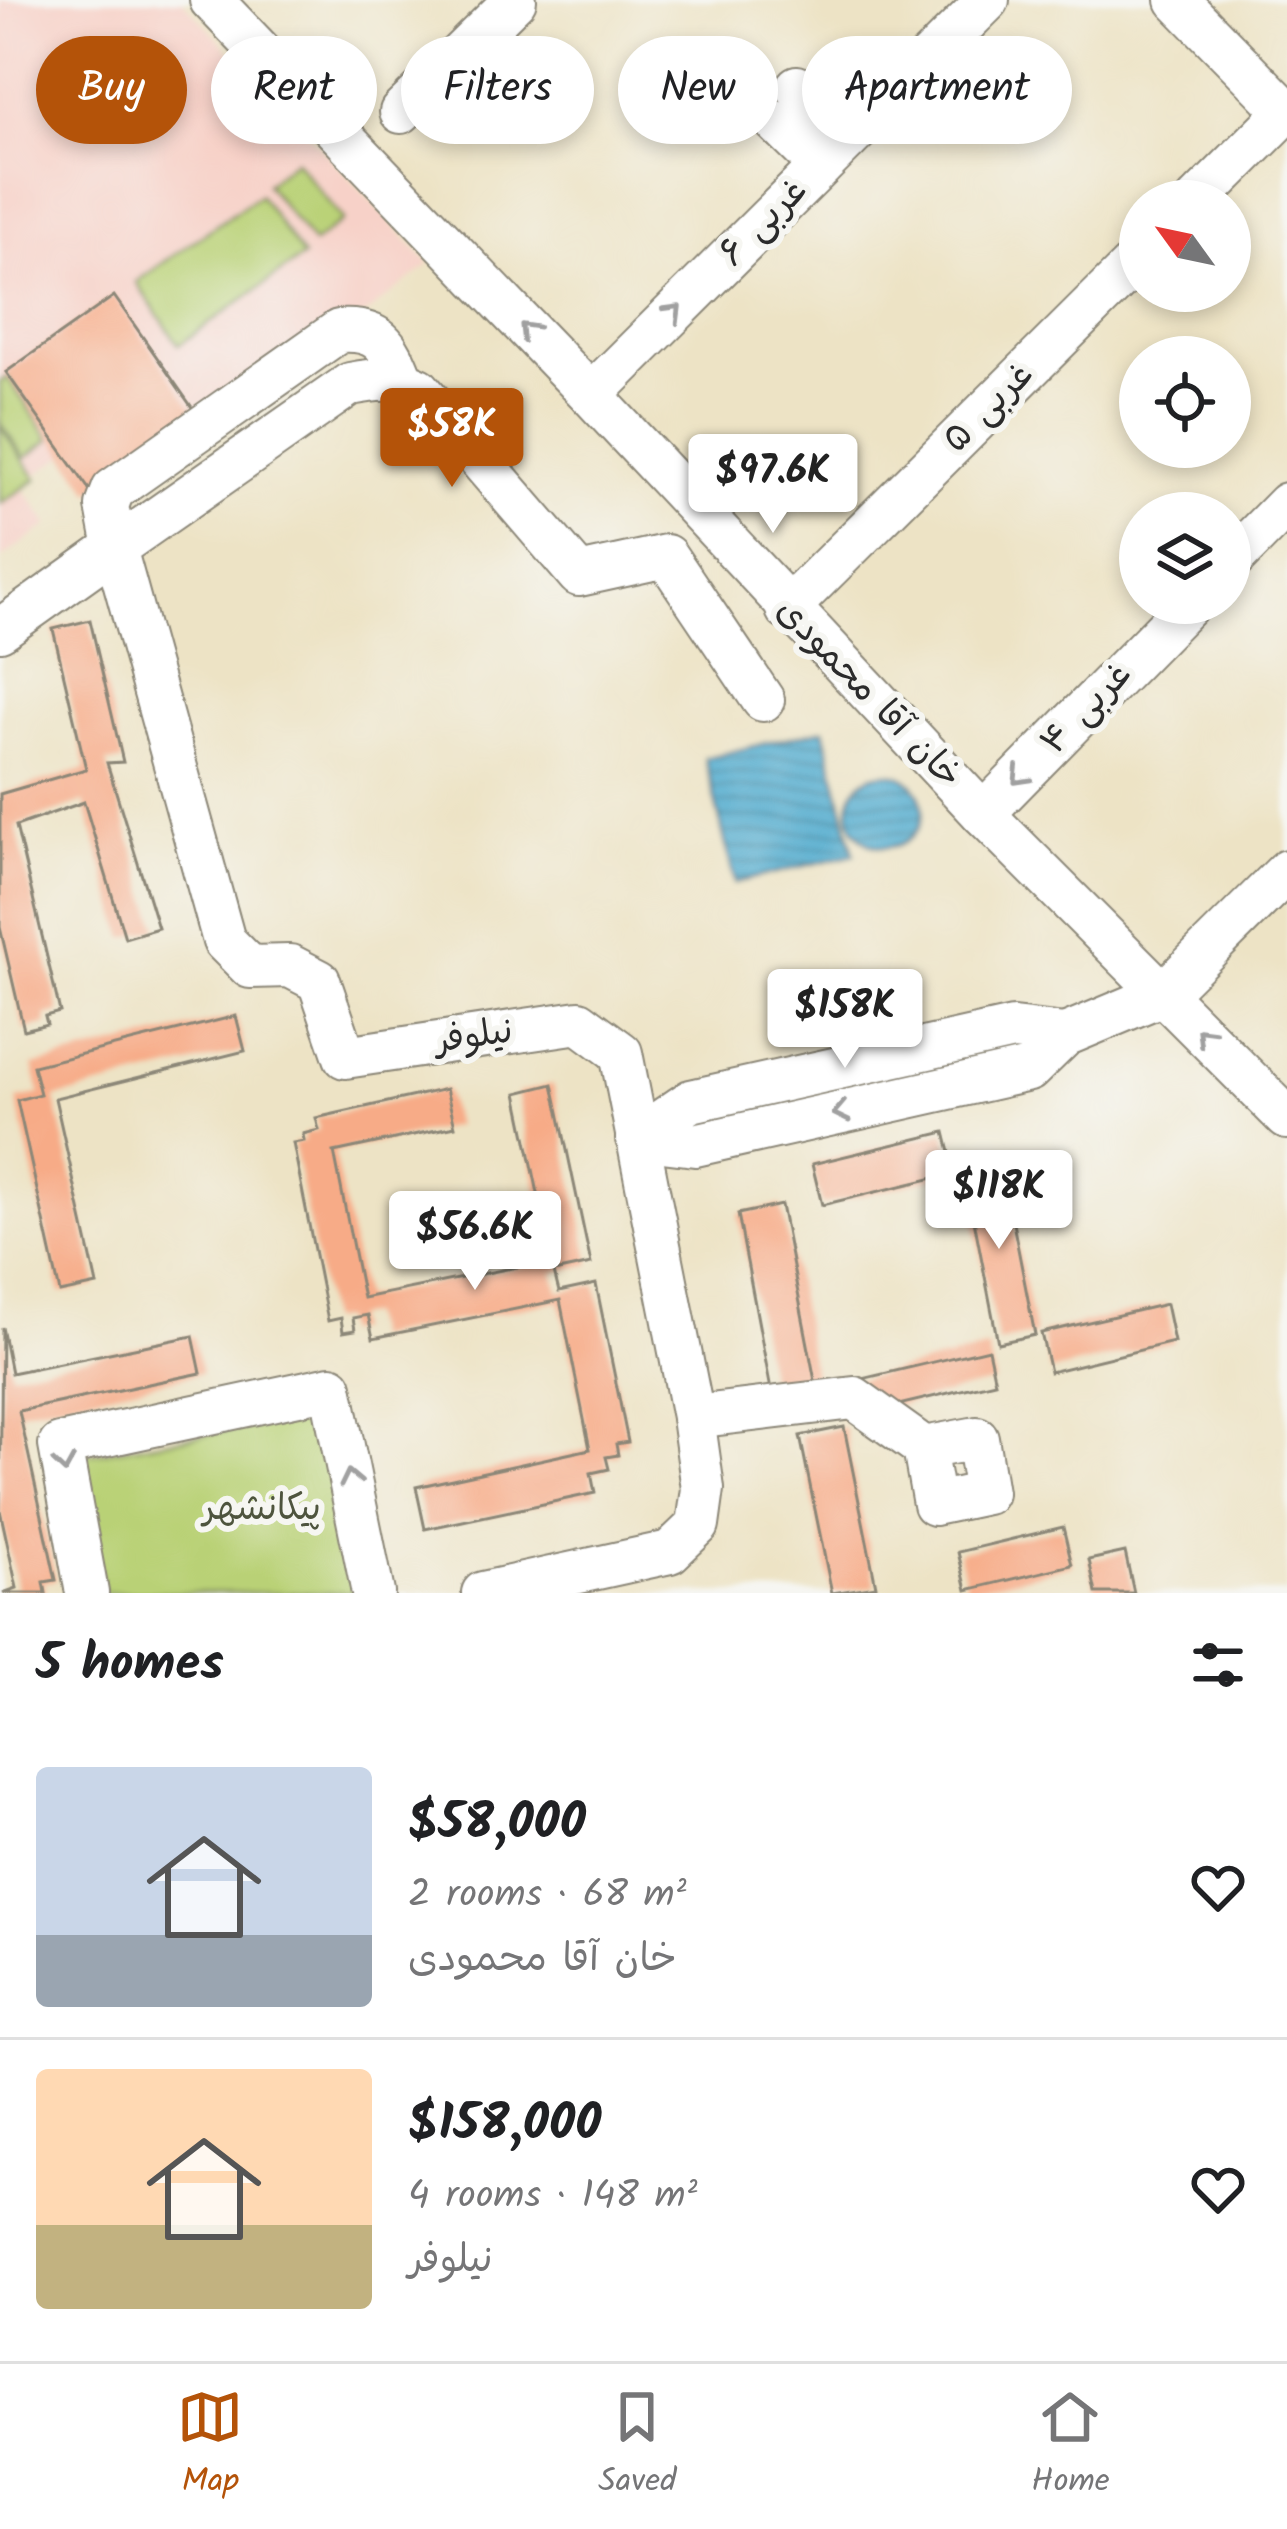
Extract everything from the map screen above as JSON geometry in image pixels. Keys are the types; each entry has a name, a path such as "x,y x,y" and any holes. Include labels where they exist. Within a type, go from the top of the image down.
{"street":[{"name":"خان آقا محمودی","path":"211,0 591,395 983,814 1287,1118"},
{"path":"478,36 515,0"},
{"name":"۶ غربی","path":"591,395 988,0"},
{"path":"1177,0 1287,112 1218,180"},
{"path":"786,104 834,154"},
{"name":"۵ غربی","path":"787,609 1119,279"},
{"path":"0,630 350,384 382,378 419,389 579,575 666,556 763,700"},
{"path":"1251,541 1287,504"},
{"name":"نیلوفر","path":"115,548 224,941 250,967 290,966 319,980 345,1057 580,1022 621,1053 693,1418 704,1489 698,1525 670,1552 572,1583 483,1593"},
{"name":"۴ غربی","path":"983,814 1169,624"},
{"path":"637,1138 692,1101 1013,1029 1065,1035 1163,994 1287,871"},
{"path":"87,1593 60,1444 331,1388 373,1593"},
{"path":"693,1418 854,1398 924,1448"}],"shaded area":[{"path":"0,0 182,0 216,36 211,36 211,144 317,144 430,264 354,323 198,416 113,296 7,372 65,455 21,485 49,525 0,559"}],"green space":[{"path":"295,160 343,220 313,244 266,184"},
{"path":"259,195 303,257 179,345 136,282"},
{"path":"7,377 50,440 25,458 0,422 0,382"},
{"path":"0,426 37,479 0,504"},
{"name":"پیکانشهر","path":"319,1418 366,1593 103,1593 77,1456"}],"water":[{"path":"824,729 854,854 735,883 705,758"},
{"path":"886,773 912,784 923,810 912,836 886,847 860,836 849,810 860,784"}],"building":[{"path":"114,296 198,416 91,492 6,372"},
{"path":"90,620 123,762 107,763 158,928 125,938 84,802 16,826 60,1012 45,1016 47,1024 24,1030 0,927 0,794 86,769 53,629"},
{"path":"236,1016 245,1051 55,1098 97,1285 60,1293 17,1100 40,1094 33,1066"},
{"path":"553,1084 591,1264 554,1272 559,1292 596,1284 628,1442 616,1444 618,1455 606,1457 609,1469 591,1473 595,1493 425,1529 416,1487 590,1449 560,1300 373,1338 368,1315 353,1318 355,1330 343,1332 341,1318 328,1321 293,1143 319,1130 316,1118 446,1089 455,1126 334,1152 363,1298 552,1260 517,1093"},
{"path":"945,1132 955,1173 822,1205 812,1164"},
{"path":"1001,1162 1035,1335 998,1343 964,1169"},
{"path":"781,1205 816,1386 772,1395 738,1214"},
{"path":"1166,1304 1174,1342 1050,1372 1041,1333"},
{"path":"2,1327 11,1373 193,1336 201,1373 19,1411 56,1580 44,1582 46,1593 3,1593 17,1588 0,1510"},
{"path":"988,1349 995,1382 840,1419 832,1386"},
{"path":"844,1427 876,1586 832,1593 800,1436"},
{"path":"1063,1527 1072,1565 967,1590 958,1552"},
{"path":"1125,1552 1134,1593 1096,1593 1089,1560"}]}
